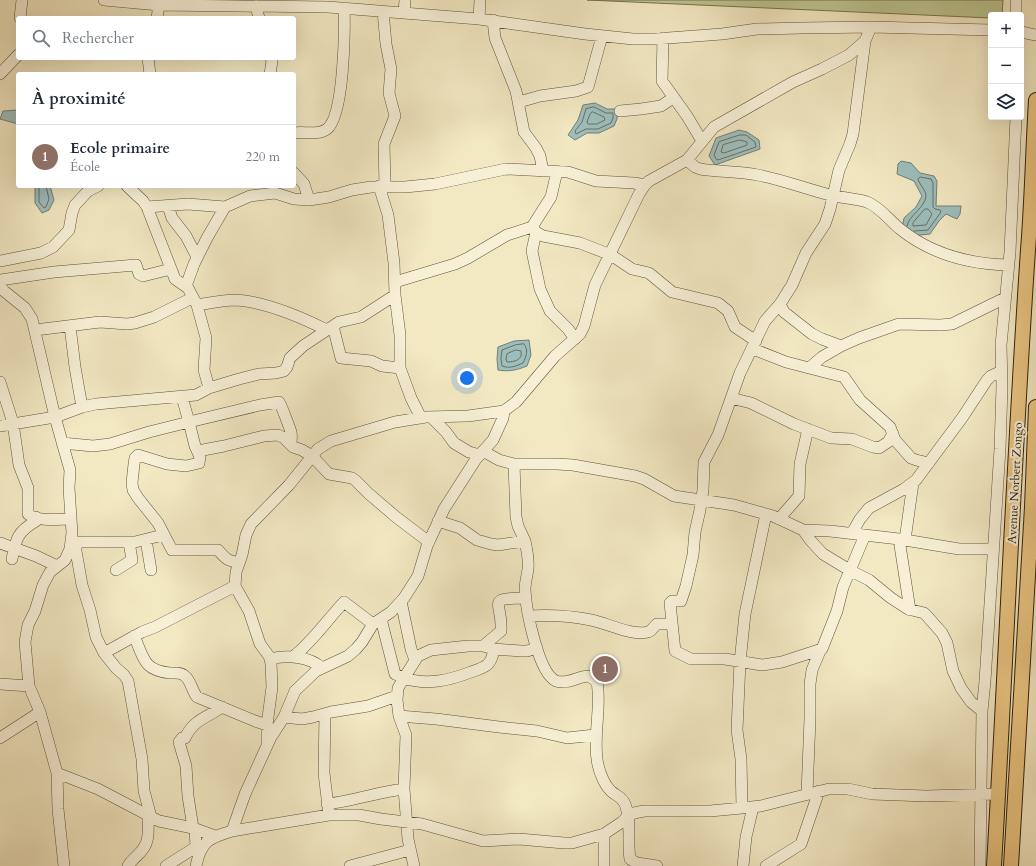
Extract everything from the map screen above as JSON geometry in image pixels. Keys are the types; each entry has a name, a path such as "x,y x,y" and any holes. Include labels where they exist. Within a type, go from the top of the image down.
{"main road":[{"name":"Avenue Norbert Zongo","path":"994,866 1019,384 1036,100"},
{"name":"Avenue Norbert Zongo","path":"1011,866 1032,507 1036,406"}],"street":[{"path":"20,16 22,0"},
{"path":"104,0 159,4 256,6 328,4 344,8 494,20 602,36 633,39 722,34 757,29 871,27 988,30"},
{"path":"404,13 405,0"},
{"path":"479,19 480,0"},
{"path":"1016,0 1016,12"},
{"path":"156,16 159,4"},
{"path":"256,6 258,16"},
{"path":"296,133 321,132 328,129 335,118 338,105 343,57 344,8"},
{"path":"383,11 386,44 391,69 389,93 395,116 384,144 382,186 388,215 394,263 400,335 400,368 411,398 426,418 446,432 454,443 469,452 481,453 514,464 557,464 614,471 644,479 674,496 722,502 766,514 803,530 825,530 959,549 993,549"},
{"path":"494,20 495,38 507,66 518,102 524,132 538,152 543,171"},
{"path":"820,651 773,664 755,665 725,659 691,659 675,650 670,603 672,600 680,601 684,593 693,555 695,532 702,500 704,462 718,435 740,373 765,321 780,304 792,285 806,253 825,224 839,170 853,134 865,41 871,27"},
{"path":"1024,32 1036,34"},
{"path":"518,102 540,96 576,91 588,87 602,36"},
{"path":"663,38 661,77 664,85 687,116 702,141"},
{"path":"267,747 272,678 270,659 260,644 249,611 235,586 235,580 246,535 251,524 312,456 324,445 340,438 396,422 426,418 468,416 504,411 516,402 555,356 565,346 578,337 584,326 593,290 637,198 645,185 649,181 687,160 714,127 721,122 793,82 849,55 865,41"},
{"path":"0,74 16,57"},
{"path":"148,60 150,72"},
{"path":"270,72 272,60"},
{"path":"620,111 661,106 673,98"},
{"path":"980,866 982,711 1000,449 1002,371 1001,345 1010,252 1016,120"},
{"path":"687,160 695,167 700,169 757,174 796,184 833,196 867,202 874,206 912,238 939,253 972,262 1008,265"},
{"path":"147,207 188,204 225,207 254,195 275,193 294,199 309,200 329,197 363,188 382,186 409,187 435,184 506,169 571,172 596,181 645,185"},
{"path":"557,171 551,198 534,230 532,251 540,289 550,311 568,329 575,339"},
{"path":"296,175 304,184 309,200"},
{"path":"0,261 41,253 53,247 69,230 74,205 88,191 94,188"},
{"path":"129,188 147,207 176,281 186,286 194,302 206,338 204,370 209,388"},
{"path":"246,198 247,188"},
{"path":"168,206 172,218 186,236 197,257"},
{"path":"186,286 197,257 225,207"},
{"path":"395,282 455,264 507,235 534,230 546,237 576,242 611,255 632,269 652,274 672,292 718,303 728,312 735,327 754,345 786,362 846,378 853,392 890,427 894,440 911,458 928,463"},
{"path":"0,280 54,272 117,266 136,265 140,274 143,276 171,269"},
{"path":"0,286 25,308 32,319 55,417 70,470 69,488 74,542 95,633 104,653 128,681 142,759 143,787 150,816 146,843 143,849 131,860 128,866"},
{"path":"0,426 55,417 82,407 96,404 182,397 200,394 209,388 259,374 284,371 289,360 297,350 330,328 343,321 361,317 396,295"},
{"path":"809,368 822,357 859,338 899,324 952,324 1005,298"},
{"path":"35,330 100,322 127,324 154,317 194,302 238,300 285,312 330,328"},
{"path":"780,304 784,312 812,334 841,346"},
{"path":"70,326 82,407"},
{"path":"330,328 341,358 371,361 382,366 400,368"},
{"path":"852,534 860,519 870,508 913,483 987,380 991,376 1002,371"},
{"path":"0,382 13,423 19,465 28,488 28,514 36,517 71,519"},
{"path":"182,397 193,440 201,458 200,462 188,466 161,463 138,455 136,458 132,483 133,490 158,523 169,546 174,551 218,550 227,560 239,563"},
{"path":"731,398 751,403 794,424 831,438 851,439 879,448 885,445 893,434"},
{"path":"62,443 93,446 110,444 144,433 260,405 279,402 282,405 285,419 291,431 291,445"},
{"path":"232,831 245,794 267,747 284,718 295,691 313,673 348,656 356,650 377,621 391,612 410,590 418,576 429,542 450,497 481,453 496,435 503,418 504,411"},
{"path":"779,519 799,496 800,464 808,429"},
{"path":"198,451 254,438 274,435 280,436 291,445 312,456 329,474 352,478 396,517 429,542"},
{"path":"514,464 516,517 518,526 525,541 528,562 525,589 526,598 529,616 542,664 554,680 561,682 589,676 597,682 598,698 595,735 597,759 601,776 610,790 621,797 624,801 628,816 630,859 637,863 656,866"},
{"path":"910,610 902,540 913,483"},
{"path":"744,866 748,808 737,730 740,662 745,614 766,514"},
{"path":"13,554 17,536 27,526 36,521 36,517"},
{"path":"438,521 460,528 473,538 491,544 498,545 525,541"},
{"path":"803,530 819,550 851,571 869,580 891,598 910,610 926,614 942,633 947,643 953,671 961,688 971,702 982,711"},
{"path":"74,542 129,542 146,540 163,535"},
{"path":"807,794 810,684 812,670 820,651 824,646 843,588 865,535"},
{"path":"146,540 151,570"},
{"path":"64,866 57,773 40,712 29,686 26,635 28,625 35,611 43,585 50,572 66,558 74,542"},
{"path":"116,570 132,560 129,542"},
{"path":"0,543 13,554 36,556 57,566"},
{"path":"104,653 134,636 235,586"},
{"path":"294,656 307,646 344,602 377,621 396,674 418,682 442,681 456,678 486,666 491,660 489,648 501,631 498,606 501,599 526,598"},
{"path":"401,601 409,643 415,660"},
{"path":"529,616 555,616 590,620 627,630 643,632 651,631 658,624 672,624"},
{"path":"134,636 146,662 150,667 158,671 184,675 187,677 197,697 268,725"},
{"path":"414,866 406,822 404,789 406,735 400,716 397,696 399,686 420,654 431,650 468,646 527,651 537,648"},
{"path":"270,659 294,656 318,664 322,668"},
{"path":"0,684 29,686"},
{"path":"284,718 313,718 331,712 368,706 397,696"},
{"path":"196,866 200,845 194,829 188,796 186,766 179,742 182,738 185,738 191,727 198,720 211,715 222,706"},
{"path":"0,738 40,712"},
{"path":"325,714 324,773 328,810"},
{"path":"400,716 537,731 567,738 595,735"},
{"path":"57,773 105,792 150,816 171,824 194,829 214,836"},
{"path":"166,866 214,836 328,810 348,801 404,789"},
{"path":"328,810 422,824 483,841 518,839 568,843 604,834 628,816 644,811 710,811 748,808 819,790 843,789 872,794 926,796 998,794"},
{"path":"766,866 801,844 819,790"},
{"path":"604,834 604,866"},
{"path":"350,866 410,850"}],"green space":[{"path":"587,0 1003,0 1002,12 988,12 988,18"}],"water":[{"path":"595,103 607,109 618,109 617,119 614,126 599,133 587,133 575,140 568,135 578,120 583,105"},
{"path":"16,110 16,123 0,119 3,111"},
{"path":"739,130 747,132 759,140 760,149 715,165 709,156 716,138"},
{"path":"901,161 911,163 920,173 934,176 937,181 936,206 961,206 960,214 957,219 946,214 930,234 910,236 902,228 904,218 916,207 922,196 914,181 897,174 898,164"},
{"path":"35,188 51,188 54,200 49,210 42,213 35,203"},
{"path":"529,340 531,355 527,366 520,369 506,371 498,370 498,347 514,341"}],"place":[{"name":"Ecole primaire","path":"605,669"}]}
